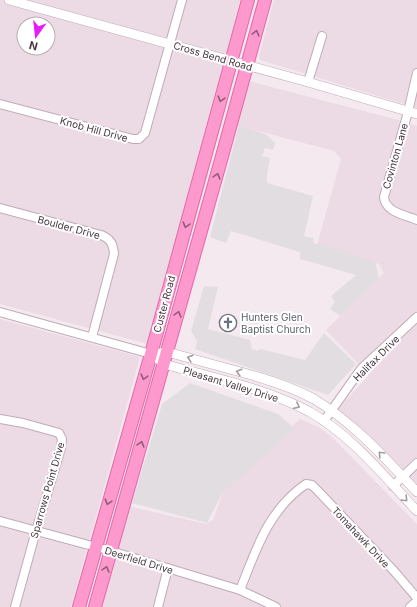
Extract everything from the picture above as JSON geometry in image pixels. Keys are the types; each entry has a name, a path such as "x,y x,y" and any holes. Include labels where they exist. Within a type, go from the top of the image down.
{"main road":[{"name":"Custer Road","path":"79,607 151,354 248,0"},
{"name":"Custer Road","path":"95,607 265,0"}],"street":[{"name":"Cross Bend Road","path":"9,0 308,82 413,113"},
{"name":"Knob Hill Drive","path":"0,104 133,139 139,139 145,133 182,0"},
{"path":"308,82 322,36"},
{"name":"Covinton Lane","path":"417,73 413,113 386,188 384,202 389,209 417,220"},
{"name":"Boulder Drive","path":"0,208 100,235 108,238 113,245 114,254 92,337"},
{"name":"Pleasant Valley Drive","path":"0,312 151,354 164,364 261,391 291,403 324,421 347,439 417,511"},
{"name":"Halifax Drive","path":"324,421 361,369 417,317"},
{"name":"Pleasant Valley Drive","path":"151,354 167,352 264,379 288,387 306,396 331,410 368,441 417,492"},
{"path":"261,391 264,379"},
{"name":"Sparrows Point Drive","path":"0,419 23,423 59,433 62,439 61,448 15,607"},
{"path":"393,486 417,463"},
{"name":"Tomahawk Drive","path":"240,590 264,531 273,516 306,484 312,485 394,571 417,599"},
{"name":"Deerfield Drive","path":"0,521 111,551 240,590 276,607"},
{"path":"158,607 168,568"},
{"path":"410,607 417,599"}],"shaded area":[{"path":"0,0 240,0 147,344 0,304"},
{"path":"274,0 417,0 417,108 260,60 259,56"},
{"path":"248,81 417,126 417,487 337,410 369,375 326,330 384,273 379,264 317,245 341,159 334,151 235,125"},
{"path":"239,125 267,135 275,143 273,150 265,148 262,156 270,158 267,183 313,196 304,236 314,238 313,243 375,261 379,278 340,316 330,309 335,302 331,296 356,275 300,259 300,252 231,231 226,243 210,237"},
{"path":"204,286 218,287 208,329 250,340 252,349 258,351 260,349 305,360 324,333 356,364 328,395 195,349 197,341 191,331"},
{"path":"0,319 140,357 71,607 0,607"},
{"path":"190,383 278,414 295,429 223,492 207,523 132,503 162,404"},
{"path":"300,419 320,428 331,436 417,524 417,607 103,607 128,506 206,524 213,520 223,492"}],"place":[{"name":"Hunters Glen Baptist Church","path":"228,323"}]}
